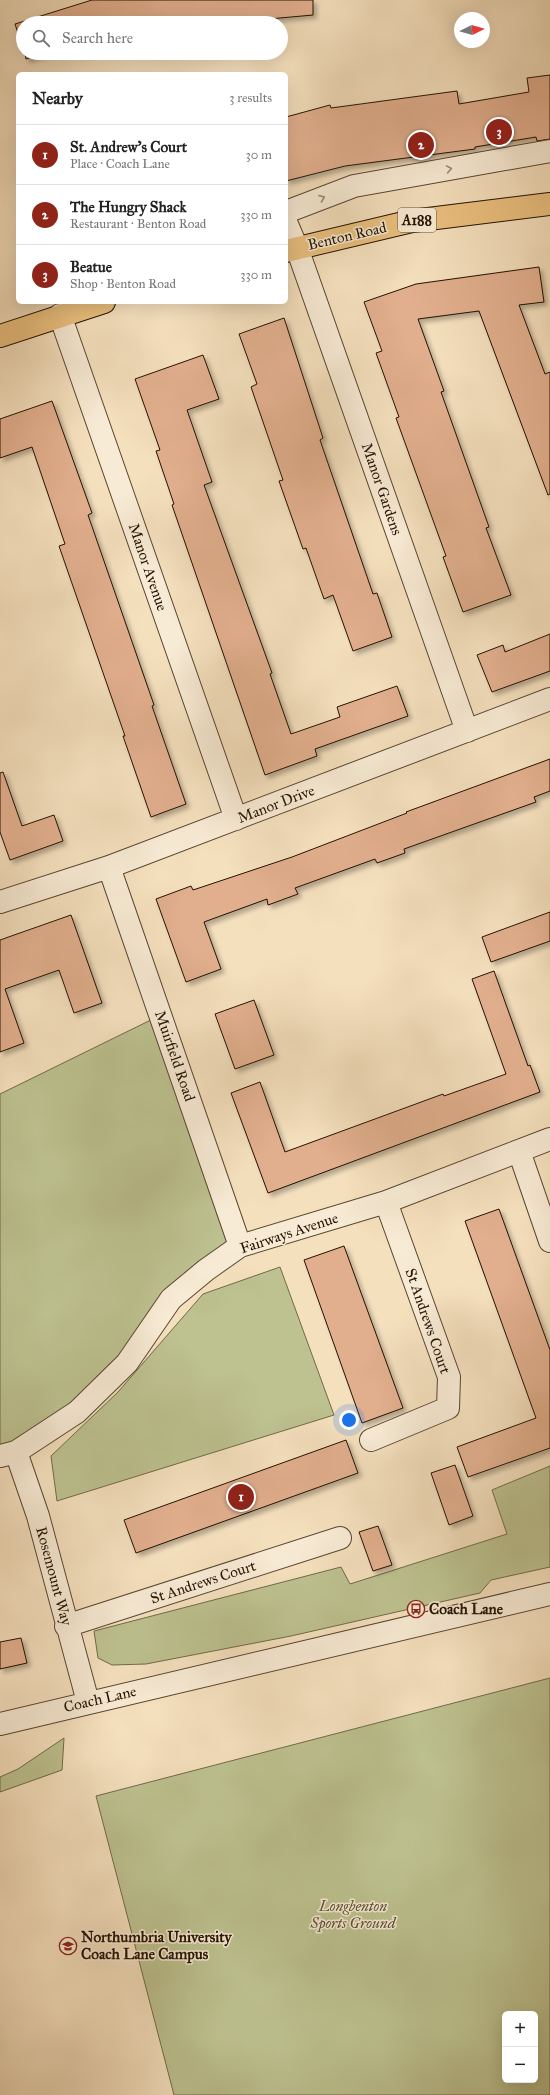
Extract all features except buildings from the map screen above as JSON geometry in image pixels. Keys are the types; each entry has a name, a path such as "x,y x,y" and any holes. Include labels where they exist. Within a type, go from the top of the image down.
{"main road":[{"name":"Benton Road","path":"292,249 412,221 550,204"},
{"path":"0,336 98,304"}],"street":[{"path":"288,211 354,186 550,151"},
{"name":"Manor Gardens","path":"288,231 292,249 467,731"},
{"name":"Manor Avenue","path":"60,316 236,819"},
{"name":"Manor Drive","path":"0,902 109,867 550,699"},
{"name":"Muirfield Road","path":"109,867 240,1246"},
{"name":"Fairways Avenue","path":"8,1454 77,1412 128,1364 171,1299 206,1270 240,1246 386,1202 550,1139"},
{"path":"519,1151 550,1241"},
{"name":"St Andrews Court","path":"371,1440 448,1408 449,1377 386,1202"},
{"name":"Rosemount Way","path":"8,1454 38,1516 66,1626 88,1702"},
{"name":"St Andrews Court","path":"66,1626 340,1538"},
{"name":"Coach Lane","path":"0,1724 550,1594"}],"green space":[{"path":"161,1015 240,1246 206,1270 127,1363 0,1456 0,1094"},
{"path":"280,1267 334,1415 57,1501 51,1456 118,1392 203,1294"},
{"path":"550,1466 550,1567 491,1580 480,1593 291,1636 146,1664 112,1665 98,1658 94,1631 341,1567 350,1584 507,1534 492,1490"},
{"name":"Longbenton Sports Ground","path":"550,1678 550,2095 174,2095 96,1796"},
{"path":"64,1738 62,1770 0,1792 0,1777 18,1769"}],"place":[{"name":"Beatue","path":"499,132"},
{"name":"The Hungry Shack","path":"421,145"},
{"name":"St. Andrew’s Court","path":"241,1497"},
{"name":"Coach Lane","path":"416,1609"},
{"name":"Northumbria University Coach Lane Campus","path":"68,1946"}]}
